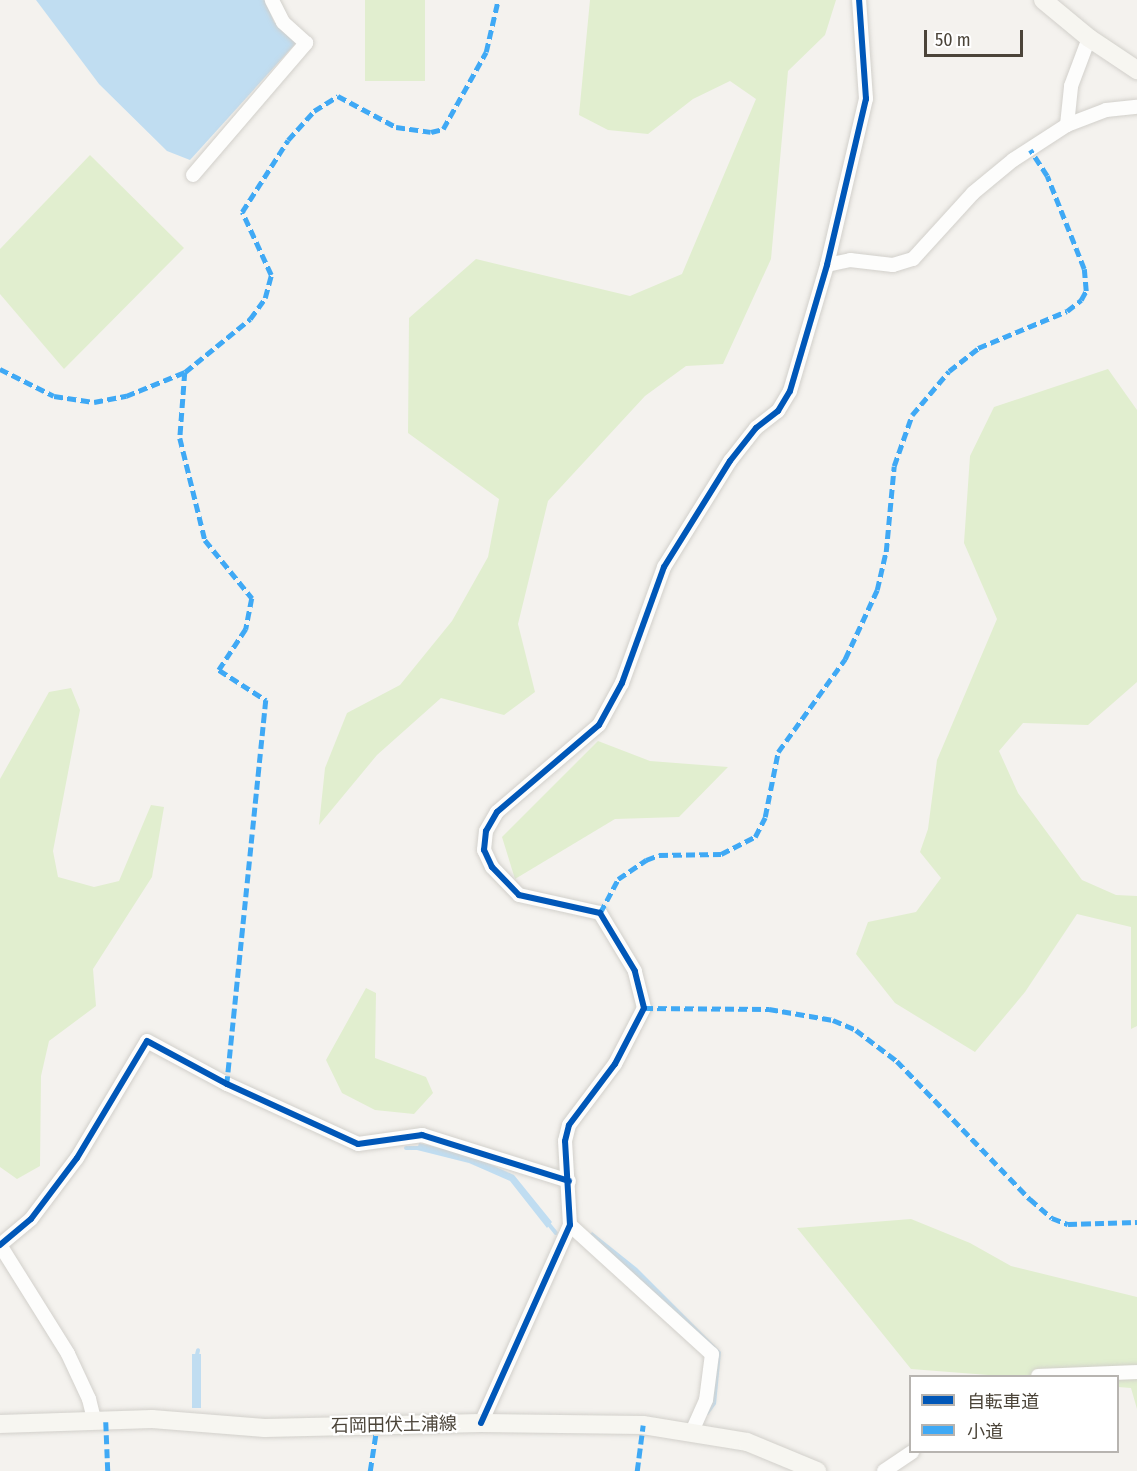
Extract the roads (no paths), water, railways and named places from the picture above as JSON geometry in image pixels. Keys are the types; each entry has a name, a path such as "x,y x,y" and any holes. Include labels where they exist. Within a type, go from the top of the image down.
{"main road":[{"path":"1043,0 1089,39 1137,70"},
{"name":"石岡田伏土浦線","path":"0,1424 93,1419 152,1419 265,1428 481,1423 643,1425 747,1442 817,1471"}],"street":[{"path":"193,175 306,43 283,22 272,0"},
{"path":"481,1423 570,1225 566,1141 569,1125 615,1064 644,1008 635,971 600,913 519,895 492,867 484,850 486,831 497,812 599,725 622,683 664,567 729,461 756,429 778,411 790,391 826,265 866,99 859,0"},
{"path":"1067,125 1071,86 1089,39"},
{"path":"826,265 850,260 892,265 913,259 973,193 1013,160 1067,125 1106,110 1137,107"},
{"path":"93,1419 89,1399 68,1354 0,1245 31,1219 77,1158 147,1041 350,1141 381,1143 422,1135 569,1181"},
{"path":"570,1225 712,1354 706,1400 692,1432"},
{"path":"1078,1375 1137,1372"},
{"path":"884,1471 911,1453"}],"water":[{"path":"36,0 265,0 274,22 296,43 190,160 167,151 99,84"},
{"path":"419,1143 472,1156 514,1175 552,1222 547,1228 510,1181 469,1163 417,1150"},
{"path":"592,1232 637,1268 721,1352 716,1404 708,1415 703,1412 715,1353 588,1237"},
{"path":"192,1354 201,1354 201,1408 192,1408"}],"waterway":[{"path":"406,1148 422,1148"},
{"path":"547,1222 556,1233"},
{"path":"196,1359 198,1350"}]}
